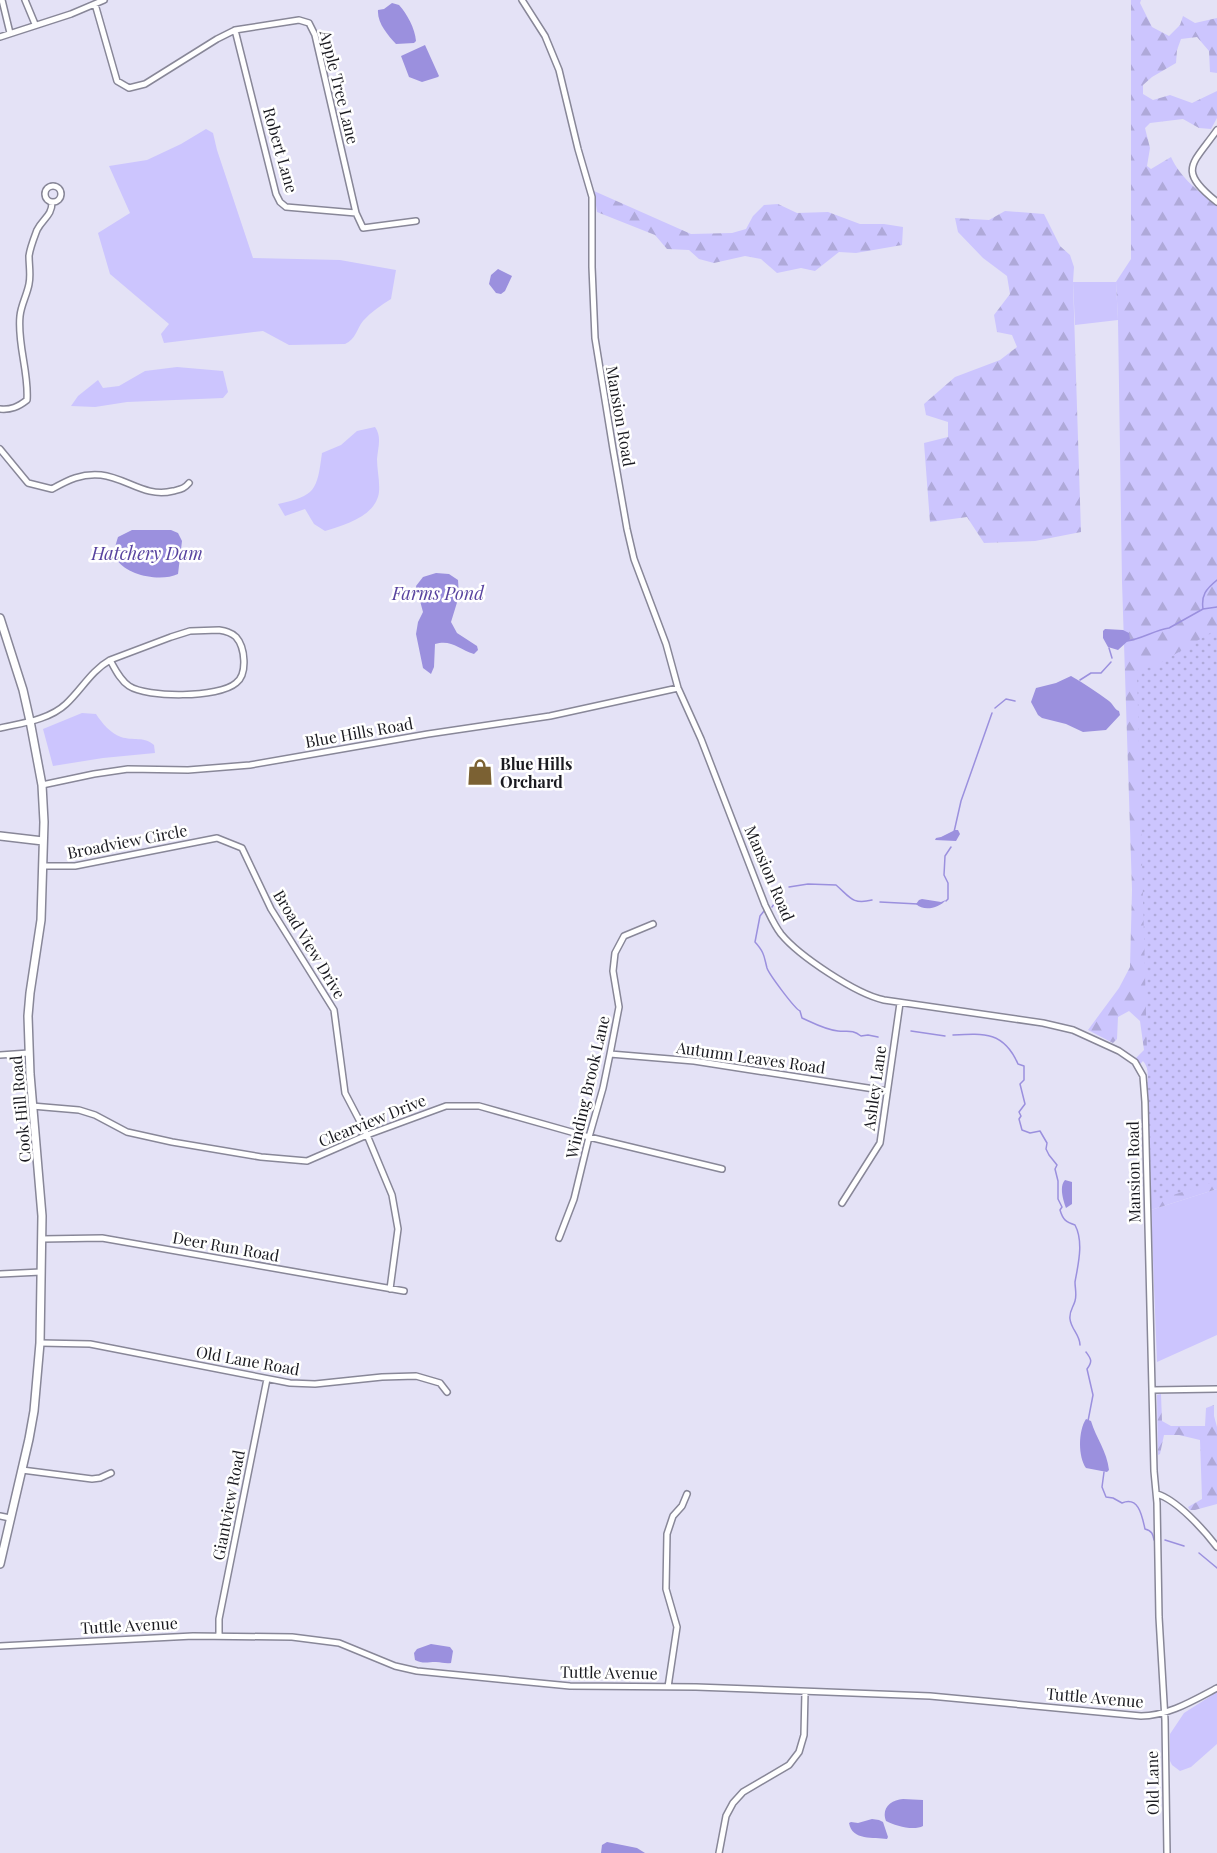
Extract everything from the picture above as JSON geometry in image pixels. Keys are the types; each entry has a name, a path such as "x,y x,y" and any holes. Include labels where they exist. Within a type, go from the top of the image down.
{"street":[{"path":"2,0 10,33"},
{"path":"26,0 35,24"},
{"path":"0,36 104,0"},
{"name":"Mansion Road","path":"522,0 545,36 559,70 590,190 595,338 632,551 666,644 678,688 701,739 765,905 777,928 798,950 856,990 877,999 1028,1020 1062,1027 1119,1051 1139,1067 1144,1086 1154,1471 1157,1494 1159,1617 1164,1712"},
{"name":"Apple Tree Lane","path":"95,4 117,81 129,88 145,84 235,30 299,20 309,23 315,35 356,213 363,228 416,221"},
{"name":"Robert Lane","path":"235,30 280,202 286,207 356,213"},
{"path":"1217,130 1195,159 1191,170 1196,184 1217,202"},
{"path":"0,409 20,406 27,400 28,386 21,348 20,318 30,274 29,256 38,227 49,216 52,209 51,202"},
{"path":"0,449 28,483 52,489 75,477 101,475 124,481 142,490 165,493 185,488 189,483"},
{"name":"Cook Hill Road","path":"0,618 30,721 42,784 43,841 41,927 28,1007 28,1053 41,1195 40,1343 34,1412 0,1564"},
{"path":"0,728 30,721 61,708 93,672 110,660 190,631 219,630 237,637 242,649 244,665 242,676 236,684 226,689 203,694 177,695 141,692 130,687 124,682 110,660"},
{"name":"Blue Hills Road","path":"42,784 117,770 188,770 250,765 428,734 550,716 678,688"},
{"path":"0,836 43,841"},
{"name":"Broadview Circle","path":"43,866 75,867 217,838"},
{"name":"Broad View Drive","path":"217,838 242,848 271,909 334,1010 345,1093 367,1135 392,1195 398,1229 390,1289"},
{"name":"Winding Brook Lane","path":"559,1238 574,1199 610,1054 619,1007 613,971 615,953 624,936 653,924"},
{"name":"Ashley Lane","path":"842,1203 879,1143 900,1003"},
{"path":"0,1055 28,1053"},
{"name":"Autumn Leaves Road","path":"610,1054 694,1061 887,1091"},
{"name":"Clearview Drive","path":"32,1106 79,1110 95,1115 127,1132 172,1142 261,1157 307,1161 367,1135 446,1106 479,1106 589,1137 722,1169"},
{"name":"Deer Run Road","path":"42,1239 114,1240 404,1291"},
{"path":"0,1274 42,1272"},
{"name":"Old Lane Road","path":"40,1343 90,1344 290,1383 315,1384 416,1376 435,1380 447,1392"},
{"name":"Giantview Road","path":"219,1635 219,1619 267,1379"},
{"path":"1153,1390 1217,1389"},
{"path":"22,1470 92,1479 111,1473"},
{"path":"668,1687 677,1628 666,1588 667,1534 673,1516 682,1506 687,1494"},
{"path":"1157,1494 1163,1496 1196,1523 1217,1547"},
{"path":"0,1516 10,1518"},
{"name":"Tuttle Avenue","path":"0,1646 219,1635 292,1637 330,1641 395,1666 426,1672 570,1686 930,1696 1141,1716 1152,1716 1182,1706 1217,1688"},
{"path":"719,1853 726,1816 733,1803 743,1792 789,1765 799,1752 804,1735 805,1692"},
{"name":"Old Lane","path":"1164,1712 1167,1853"}],"green space":[{"path":"1131,0 1141,0 1140,3 1152,27 1169,36 1180,25 1183,16 1195,23 1217,18 1217,73 1210,72 1209,51 1197,37 1181,39 1176,63 1143,85 1143,94 1153,100 1170,95 1192,103 1217,91 1217,118 1211,129 1199,128 1183,119 1150,123 1145,128 1150,148 1147,166 1151,169 1171,157 1185,178 1217,206 1217,1189 1151,1210 1146,1082 1150,1082 1145,1063 1143,1061 1140,1064 1136,1058 1144,1050 1140,1021 1129,1011 1118,1017 1117,1039 1113,1043 1088,1030 1119,988 1130,967 1132,890 1122,582 1116,282 1131,259"},
{"path":"206,129 213,133 253,258 340,260 396,270 391,299 366,318 349,342 289,345 263,331 164,343 161,334 169,324 110,274 98,233 130,213 109,166 147,160"},
{"path":"594,191 691,234 732,233 746,229 753,216 764,205 778,204 797,213 828,212 860,224 903,227 902,245 856,253 839,252 815,271 801,268 777,273 761,259 745,256 714,263 699,259 689,250 667,249 655,235 597,212"},
{"path":"1005,211 1044,214 1060,246 1070,255 1074,267 1081,532 1035,541 984,543 967,517 930,522 924,443 948,437 948,422 926,415 924,404 955,377 1000,360 1017,347 1012,335 997,332 994,315 1010,294 1007,276 983,258 958,232 955,218 989,220"},
{"path":"1073,282 1116,282 1118,320 1075,325"},
{"path":"177,367 223,371 228,392 223,398 127,402 95,407 71,406 78,396 98,380 103,388 119,386 145,371"},
{"path":"375,427 379,438 377,459 379,492 377,500 366,513 341,526 325,531 314,524 305,509 285,516 278,504 300,498 312,489 316,483 322,453 341,445 357,431"},
{"path":"1217,629 1217,1181 1151,1202 1137,671 1157,665"},
{"path":"82,713 96,714 110,730 121,737 150,742 154,745 155,753 53,766 43,729"},
{"path":"1217,1189 1217,1335 1157,1362 1151,1210"},
{"path":"1161,1394 1162,1421 1171,1426 1205,1426 1206,1408 1214,1405 1217,1427 1217,1504 1195,1510 1190,1510 1188,1507 1202,1499 1200,1440 1179,1435 1164,1435 1158,1455 1157,1395"},
{"path":"1217,1692 1217,1744 1191,1767 1180,1771 1170,1761 1170,1734 1184,1713"}],"water":[{"path":"392,3 399,5 408,17 415,36 414,43 396,44 381,24 378,10"},
{"path":"425,45 439,76 422,82 409,77 401,56"},
{"path":"498,269 512,276 505,291 501,294 496,293 489,284 491,275"},
{"name":"Hatchery Dam","path":"132,530 171,530 178,533 182,541 178,574 163,577 145,576 122,566 115,555 116,543 118,537"},
{"name":"Farms Pond","path":"436,573 449,574 458,580 459,596 451,622 457,633 477,646 478,650 474,654 450,644 435,644 434,667 431,674 423,668 416,634 423,612 416,586 423,577"},
{"path":"1105,629 1123,630 1129,633 1130,639 1118,650 1108,647 1103,638"},
{"path":"1071,676 1111,702 1119,711 1120,715 1106,730 1083,732 1038,715 1031,702 1036,688"},
{"path":"958,830 960,834 956,841 935,840 936,838"},
{"path":"922,899 941,902 946,900 936,907 923,908 916,904"},
{"path":"1065,1180 1072,1182 1072,1204 1066,1208 1062,1189"},
{"path":"1086,1419 1091,1421 1104,1451 1109,1470 1107,1472 1086,1468 1083,1463 1080,1437"},
{"path":"431,1644 450,1647 453,1651 451,1663 415,1660 414,1653 417,1649"},
{"path":"903,1799 923,1800 923,1826 905,1827 886,1821 885,1812 888,1806"},
{"path":"872,1819 883,1822 887,1839 870,1838 854,1833 849,1823"},
{"path":"607,1842 637,1848 645,1853 601,1853 602,1845"}],"waterway":[{"path":"1203,609 1205,593 1217,580"},
{"path":"1127,641 1169,628 1203,609 1217,607"},
{"path":"1109,648 1112,658"},
{"path":"1080,680 1091,673 1101,673 1111,662"},
{"path":"995,708 1006,699 1015,701"},
{"path":"954,832 961,801 992,713"},
{"path":"946,901 948,883 944,875 945,856 951,847"},
{"path":"789,887 808,884 836,885 856,901 872,900"},
{"path":"772,907 781,894"},
{"path":"880,902 918,904"},
{"path":"764,911 760,916 755,942 765,958 767,968 787,998 800,1011 802,1018 829,1029 878,1037"},
{"path":"911,1031 945,1036"},
{"path":"953,1035 975,1034 1000,1040 1018,1064 1024,1066 1024,1080 1020,1084 1025,1104 1019,1112 1022,1130 1030,1133 1040,1131 1047,1143 1046,1149 1057,1165 1055,1169 1058,1199 1062,1207 1061,1213 1065,1220 1075,1225 1078,1232 1080,1254 1075,1282 1076,1299 1070,1316 1080,1345"},
{"path":"1086,1352 1091,1360 1087,1369 1093,1395 1088,1421"},
{"path":"1104,1472 1102,1487 1106,1497 1122,1503 1132,1502 1136,1505 1141,1513 1145,1529 1152,1533 1154,1540"},
{"path":"1165,1540 1184,1546"},
{"path":"1199,1553 1217,1568"}],"place":[{"name":"Blue Hills Orchard","path":"480,772"}]}
